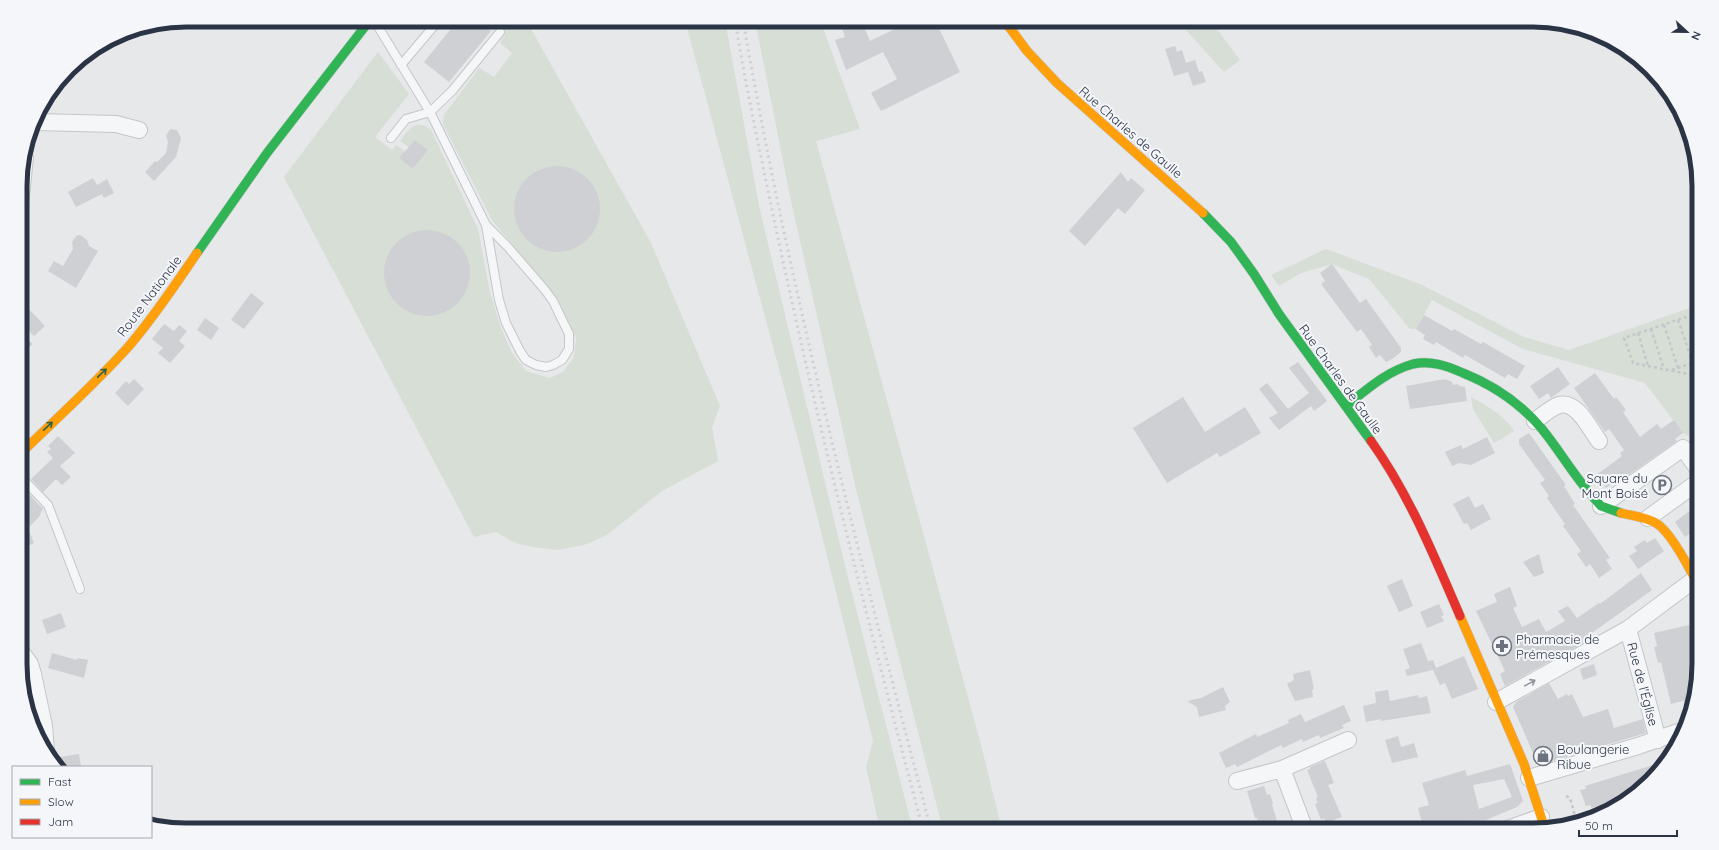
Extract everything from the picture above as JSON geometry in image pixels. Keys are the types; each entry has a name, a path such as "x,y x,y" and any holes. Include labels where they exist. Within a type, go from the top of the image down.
{"street":[{"name":"Route Nationale","path":"152,302 234,198 302,106 364,27"},
{"name":"Rue Charles de Gaulle","path":"1010,27 1037,62 1069,94 1194,205 1222,232 1254,274 1283,320 1346,406 1390,471 1428,543 1529,778 1543,823"},
{"path":"40,122 116,124 139,130"},
{"name":"Route Nationale","path":"27,447 113,363 142,330 234,198"},
{"path":"1346,406 1399,368 1415,363 1433,362 1448,367 1495,389 1520,406 1535,421 1601,506 1617,513 1648,518 1654,521 1664,529 1692,572"},
{"path":"1535,421 1559,405 1565,404 1576,410 1599,441"},
{"path":"1601,506 1683,448 1692,461"},
{"path":"1648,518 1692,486"},
{"path":"1496,702 1628,629 1692,585"},
{"name":"Rue de l'Église","path":"1628,629 1658,740"},
{"path":"27,660 33,674 44,726 45,737"},
{"path":"1529,778 1658,740 1676,733"},
{"path":"1237,781 1282,769 1348,740"},
{"path":"1282,769 1302,823"}],"lane":[{"path":"378,27 430,112 486,225 499,300 506,323 520,351 526,360 536,365 546,367 553,365 562,360 569,349 569,334 553,301 545,290 507,246 486,225"},
{"path":"401,65 433,27"},
{"path":"391,138 406,119 430,112 452,91 500,32"},
{"path":"27,483 48,505 80,589"}],"path":[{"path":"1692,315 1624,338 1633,363 1692,375"},
{"path":"1678,320 1692,360"},
{"path":"1664,325 1678,368"},
{"path":"1651,329 1664,369"},
{"path":"1638,333 1648,366"},
{"path":"1671,371 1692,363"},
{"path":"1566,796 1570,798 1575,818"}],"shaded area":[{"path":"498,27 530,27 651,243 720,406 712,427 718,461 662,491 607,535 584,545 557,550 515,543 496,532 474,537 284,177 378,52 409,94 375,137 392,150 396,145 405,151 400,158 413,169 428,150 415,140 409,147 400,141 413,126 421,125 431,130 478,229 490,293 501,328 512,353 526,371 550,378 563,372 574,357 576,339 568,320 552,293 492,220 443,124 444,115 479,68 494,77 512,53 500,43 505,35"},
{"path":"687,27 726,27 759,206 846,570 911,823 878,823 866,767 873,741 799,443"},
{"path":"756,27 823,27 860,129 816,141 981,745 1000,823 941,823 856,489 790,196"},
{"path":"1183,27 1215,27 1240,60 1224,72"},
{"path":"1326,249 1422,285 1524,337 1569,350 1692,307 1692,433 1688,436 1683,433 1645,383 1523,349 1432,300 1416,329 1410,329 1369,279 1332,264 1301,273 1279,286 1271,275"},
{"path":"1471,397 1489,407 1505,420 1514,431 1494,443 1473,409"}],"water":[{"path":"28,340 32,344 27,349"}],"building":[{"path":"452,27 486,27 491,31 449,82 424,62"},
{"path":"841,27 864,27 870,41 899,27 938,27 960,72 881,111 871,93 897,79 883,52 846,70 835,40 845,37"},
{"path":"1175,46 1177,52 1182,50 1186,63 1195,60 1199,72 1202,71 1206,82 1193,86 1188,72 1174,76 1165,49"},
{"path":"170,129 177,130 181,138 176,157 154,181 145,172 155,161 157,162 166,153 168,142 166,136"},
{"path":"415,140 428,150 413,169 399,158"},
{"path":"557,166 573,169 581,173 593,185 597,193 600,209 597,225 593,233 581,245 573,249 557,252 541,249 533,245 521,233 517,225 514,209 517,193 521,185 533,173 541,169"},
{"path":"1121,172 1128,182 1131,178 1145,190 1125,214 1118,208 1085,246 1069,231"},
{"path":"93,178 97,185 107,179 114,193 104,198 102,194 76,207 68,192"},
{"path":"427,230 443,233 451,237 463,249 467,257 470,273 467,289 463,297 451,309 443,313 427,316 411,313 403,309 391,297 387,289 384,273 387,257 391,249 403,237 411,233"},
{"path":"80,235 87,240 89,246 98,251 76,288 48,271 54,261 63,266 73,249 72,242 76,236"},
{"path":"1332,264 1360,303 1366,299 1401,348 1401,352 1392,359 1386,362 1380,355 1376,358 1369,347 1372,345 1361,329 1357,332 1321,284 1325,281 1320,273"},
{"path":"251,293 264,303 244,329 231,320"},
{"path":"27,307 45,326 34,336 27,329"},
{"path":"1424,315 1452,331 1454,329 1481,344 1483,342 1525,366 1517,379 1508,374 1505,378 1465,355 1463,358 1436,342 1434,345 1423,339 1425,335 1416,329"},
{"path":"205,318 219,328 211,340 197,330"},
{"path":"164,324 174,331 179,325 187,331 179,341 185,346 170,363 158,353 163,348 152,339"},
{"path":"1298,362 1327,401 1314,411 1311,406 1279,430 1269,418 1278,413 1259,389 1267,383 1288,409 1309,393 1289,368"},
{"path":"1558,367 1570,384 1551,398 1548,393 1539,399 1530,386"},
{"path":"1595,373 1614,399 1616,397 1626,410 1623,412 1640,437 1657,424 1661,429 1674,420 1683,433 1675,439 1677,441 1614,485 1613,483 1606,488 1596,475 1622,456 1620,453 1624,450 1609,429 1605,432 1574,388"},
{"path":"134,379 144,389 128,406 115,393 126,381 129,384"},
{"path":"1445,379 1452,382 1453,385 1458,384 1459,386 1465,387 1467,401 1410,409 1406,386"},
{"path":"1183,397 1205,432 1245,407 1261,433 1220,457 1217,453 1167,483 1133,428"},
{"path":"1529,433 1566,485 1564,486 1575,504 1573,505 1610,558 1606,560 1612,569 1599,578 1590,564 1586,567 1577,554 1581,551 1563,526 1565,524 1547,498 1549,496 1540,483 1545,480 1519,444 1519,439"},
{"path":"58,436 75,453 60,466 71,477 62,485 56,479 43,492 31,479 53,458 47,452 51,449 48,446"},
{"path":"1487,437 1495,453 1471,465 1459,463 1452,466 1445,452 1461,445 1463,449"},
{"path":"27,492 43,508 39,517 28,528 34,543 27,547"},
{"path":"1469,496 1475,508 1483,504 1491,519 1471,530 1467,523 1464,524 1453,504"},
{"path":"1692,509 1692,532 1685,537 1675,522"},
{"path":"1655,538 1664,551 1638,569 1629,556 1637,551 1634,547 1645,540 1647,543"},
{"path":"1539,554 1544,573 1534,577 1523,562"},
{"path":"1641,573 1652,590 1589,635 1591,639 1505,686 1500,674 1505,671 1476,611 1497,602 1494,594 1510,587 1517,606 1513,608 1522,627 1539,619 1546,632 1565,621 1558,611 1568,606 1577,618 1599,603 1600,604"},
{"path":"1402,579 1413,606 1399,612 1387,586"},
{"path":"1439,604 1444,615 1441,616 1444,621 1427,628 1420,612"},
{"path":"61,613 66,627 47,634 42,620"},
{"path":"1689,625 1692,633 1692,674 1688,700 1671,704 1661,662 1658,663 1654,647 1657,646 1654,633"},
{"path":"1421,643 1428,661 1433,660 1436,668 1464,656 1478,689 1452,699 1445,683 1440,685 1433,670 1407,676 1405,670 1410,668 1403,649"},
{"path":"52,653 77,660 77,658 88,660 84,678 48,668"},
{"path":"1594,664 1597,675 1583,680 1580,669"},
{"path":"1310,670 1314,689 1312,690 1313,697 1295,701 1287,684 1294,680 1293,674"},
{"path":"1549,683 1558,699 1567,694 1568,696 1572,694 1583,717 1608,709 1614,728 1643,719 1646,733 1542,764 1537,762 1513,707 1516,702"},
{"path":"1223,687 1230,702 1225,706 1226,710 1199,717 1197,707 1187,701 1201,698"},
{"path":"1388,690 1390,701 1418,695 1419,698 1427,696 1431,713 1366,722 1363,706 1376,703 1375,692"},
{"path":"1344,705 1351,721 1342,725 1344,728 1320,738 1319,735 1303,742 1302,739 1283,748 1281,745 1237,767 1235,764 1226,768 1219,753 1256,734 1257,737 1289,723 1288,720 1301,714 1305,722"},
{"path":"1398,736 1401,747 1414,743 1418,757 1392,763 1385,740"},
{"path":"79,754 81,766 64,766 61,762 60,757"},
{"path":"1325,761 1334,783 1328,785 1342,817 1326,823 1324,818 1321,820 1315,804 1318,803 1316,798 1318,797 1307,770 1310,769 1310,767"},
{"path":"1510,764 1523,801 1517,807 1486,820 1463,821 1463,823 1422,823 1418,808 1429,805 1422,783 1465,770 1467,776","holes":["1504,779 1512,797 1479,809 1473,785"]},
{"path":"1656,764 1630,790 1612,802 1591,808 1591,805 1586,806 1580,790 1586,789 1585,786"},
{"path":"1264,786 1267,795 1270,794 1278,823 1259,823 1257,818 1255,818 1247,791"}],"railway":[{"path":"736,27 761,159 824,440 862,596 921,823"},
{"path":"744,27 782,224 828,427 929,823"}],"traffic: fast":[{"path":"197,253 267,153 365,27"},
{"path":"1203,213 1231,242 1254,274 1279,314 1371,441"},
{"path":"1346,406 1377,382 1403,367 1420,363 1433,363 1451,368 1485,383 1516,403 1542,429 1586,489 1601,506 1621,513"}],"traffic: slow":[{"path":"1009,27 1027,51 1057,83 1203,213"},
{"path":"27,447 129,346 156,312 197,253"},
{"path":"1621,513 1648,519 1662,528 1680,552 1692,574"},
{"path":"1460,616 1524,764 1543,823"}],"traffic: jam":[{"path":"1371,441 1385,461 1409,504 1460,616"}],"place":[{"name":"Square du Mont Boisé","path":"1662,485"},
{"name":"Pharmacie de Prémesques","path":"1502,646"},
{"name":"Boulangerie Ribue","path":"1543,756"}]}
